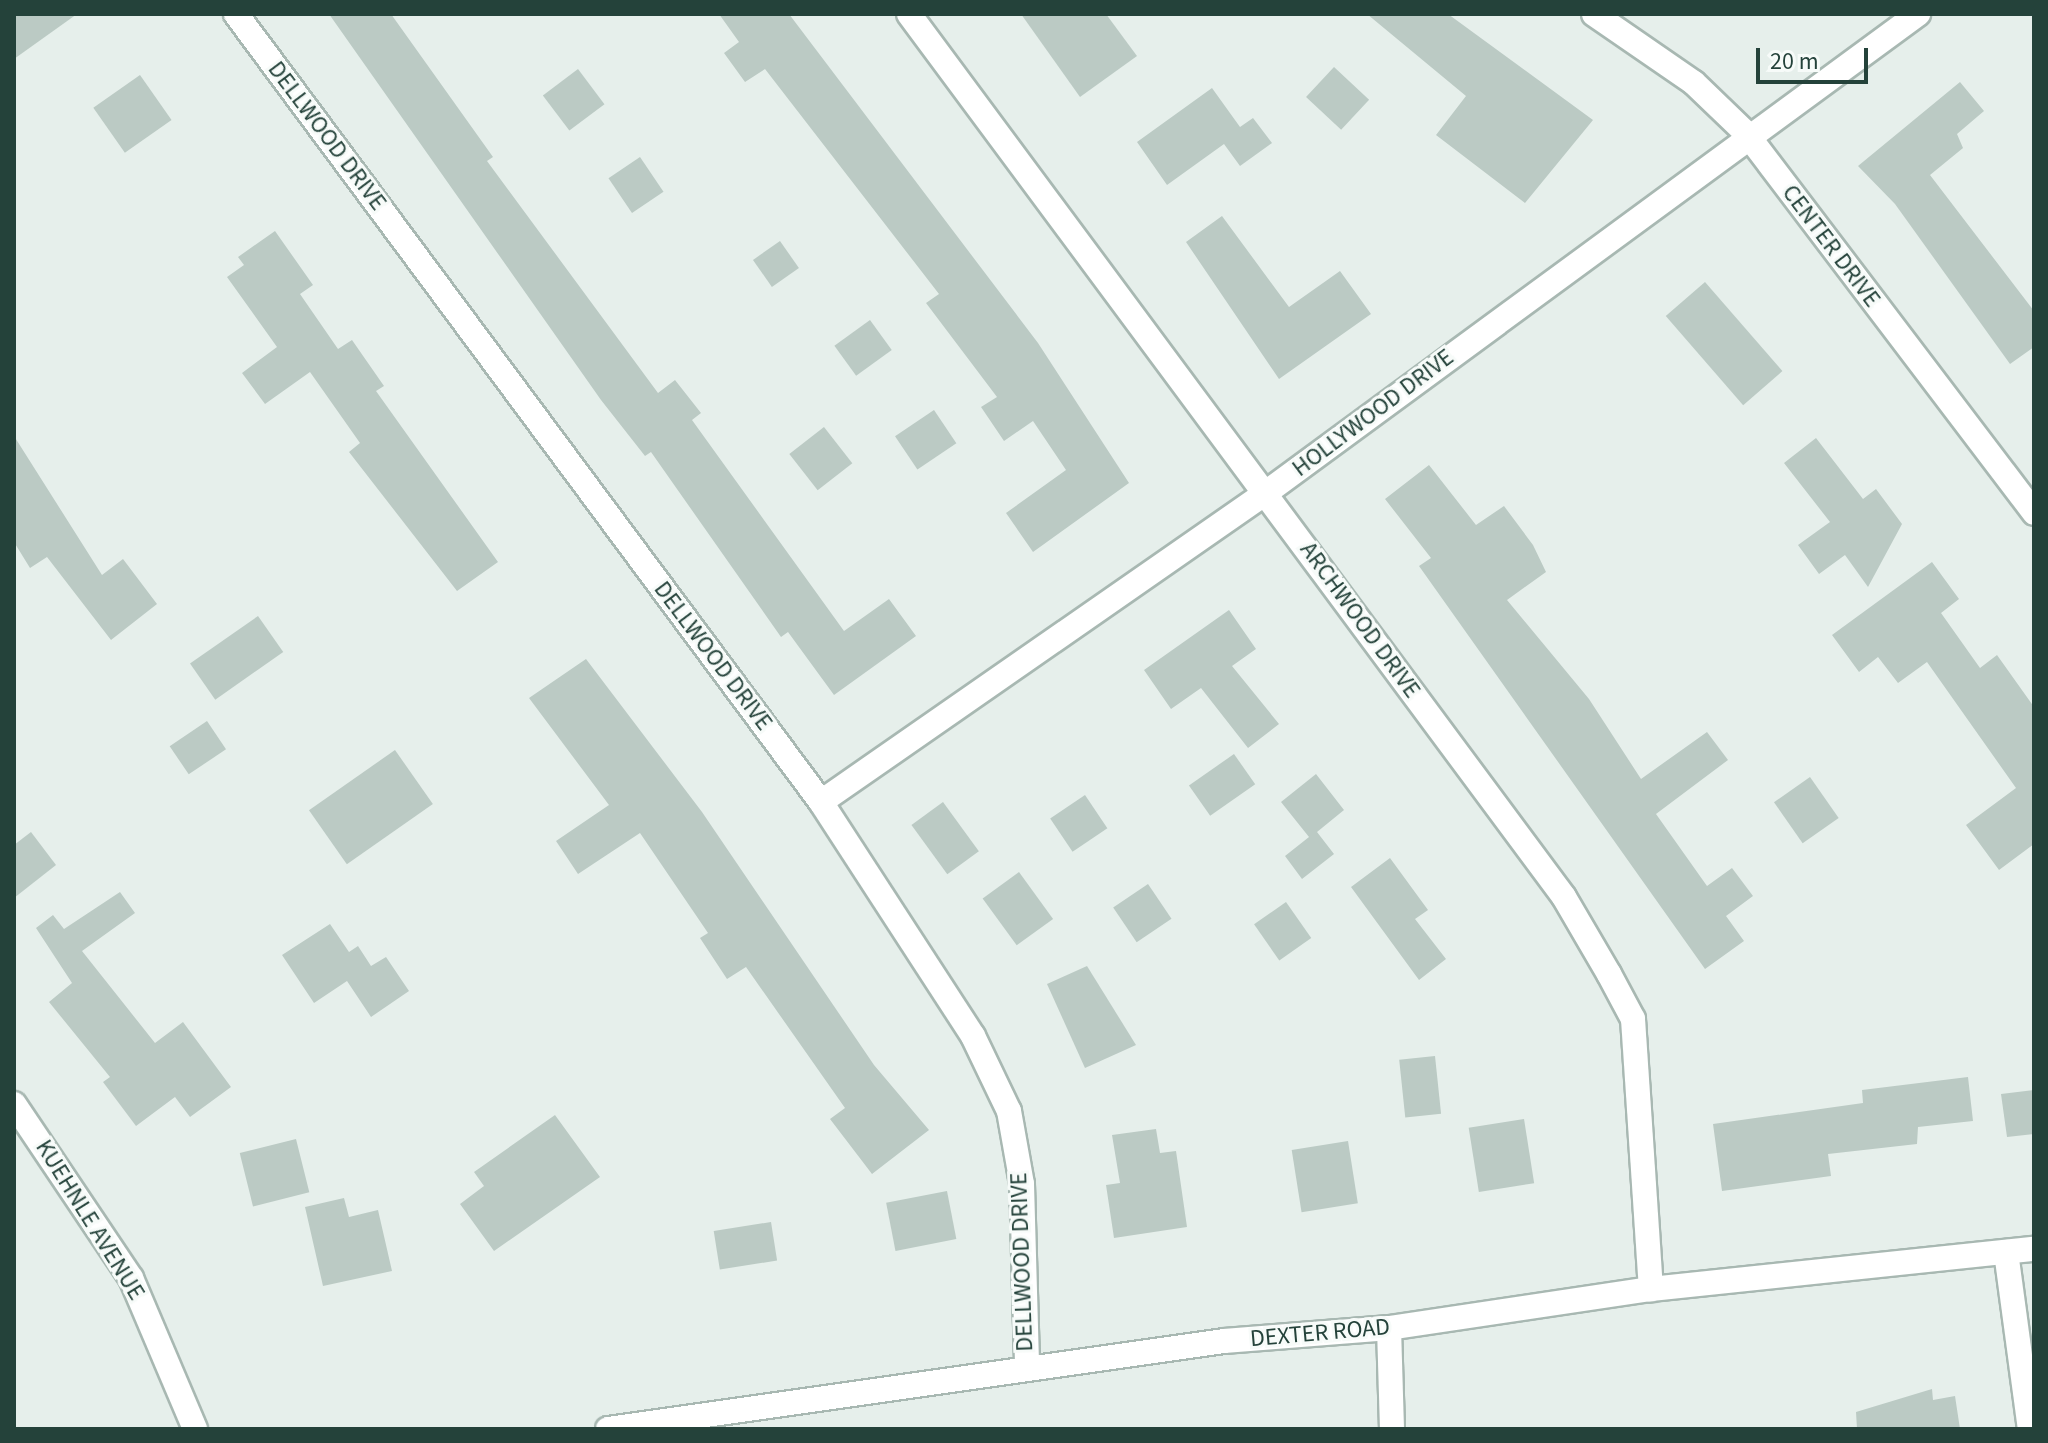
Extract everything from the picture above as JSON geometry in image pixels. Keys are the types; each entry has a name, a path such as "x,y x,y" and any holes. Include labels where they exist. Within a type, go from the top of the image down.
{"street":[{"name":"DELLWOOD DRIVE","path":"236,14 821,802 912,933 1009,1111 1022,1184 1027,1366"},
{"name":"ARCHWOOD DRIVE","path":"909,14 1267,492 1564,897 1633,1019 1651,1289"},
{"name":"CENTER DRIVE","path":"1594,14 1694,83 1746,133 2034,513"},
{"name":"HOLLYWOOD DRIVE","path":"821,802 1267,492 1746,133 1918,14"},
{"name":"KUEHNLE AVENUE","path":"14,1104 131,1278 195,1429"},
{"name":"DEXTER ROAD","path":"608,1429 729,1418 1027,1366 1389,1328 1651,1289 2034,1249"},
{"path":"2006,1252 2030,1429"},
{"path":"1389,1328 1392,1429"}],"building":[{"path":"14,14 77,14 14,59"},
{"path":"329,14 391,14 493,157 487,161 658,393 675,380 701,413 692,420 844,631 889,599 916,636 834,695 788,632 781,637 651,452 645,456 601,400"},
{"path":"719,14 789,14 1038,343 1129,483 1033,552 1006,513 1066,470 1033,421 1004,441 981,407 997,397 926,303 939,294 765,69 745,82 724,53 739,42"},
{"path":"1021,14 1106,14 1137,56 1080,97"},
{"path":"1367,14 1448,14 1593,120 1525,203 1436,135 1466,96"},
{"path":"1334,67 1369,100 1341,130 1306,97"},
{"path":"578,69 604,104 569,131 543,95"},
{"path":"140,75 172,120 125,153 93,108"},
{"path":"1960,82 1984,111 1957,134 1963,148 1930,175 2034,311 2034,347 2010,364 1895,204 1858,166"},
{"path":"1212,88 1240,127 1253,118 1272,143 1240,166 1224,144 1167,185 1137,142"},
{"path":"640,157 663,192 632,213 608,178"},
{"path":"1222,216 1289,307 1340,271 1371,314 1279,379 1186,242"},
{"path":"275,231 313,285 300,294 338,349 352,340 384,386 376,391 498,562 457,591 349,452 360,443 310,372 265,404 242,373 277,347 227,277 244,265 238,257"},
{"path":"780,241 799,268 772,287 753,260"},
{"path":"1705,282 1782,371 1743,405 1666,316"},
{"path":"870,320 892,350 856,376 834,346"},
{"path":"934,410 956,443 917,469 895,436"},
{"path":"824,427 852,463 818,490 789,454"},
{"path":"14,436 102,575 123,559 157,604 111,640 47,557 30,568 14,542"},
{"path":"1816,438 1863,499 1876,489 1902,524 1868,587 1845,555 1819,574 1798,545 1830,522 1784,463"},
{"path":"1429,465 1476,525 1504,506 1533,545 1546,572 1507,600 1589,699 1641,779 1707,732 1728,760 1656,814 1707,886 1732,868 1753,896 1726,916 1744,941 1705,969 1419,566 1431,558 1385,499"},
{"path":"1932,562 1959,599 1941,613 1980,668 1997,655 2034,707 2034,844 1999,870 1966,825 2016,788 1927,662 1898,683 1878,657 1859,672 1832,635"},
{"path":"1229,610 1256,649 1232,666 1279,724 1248,748 1201,688 1171,709 1144,670"},
{"path":"258,616 283,652 215,700 190,664"},
{"path":"586,659 702,812 874,1065 929,1130 872,1174 830,1119 845,1108 746,967 727,979 700,938 708,933 640,833 578,874 556,841 609,805 529,698"},
{"path":"207,721 226,749 189,774 170,746"},
{"path":"395,750 433,804 347,864 309,810"},
{"path":"1234,754 1255,784 1210,816 1189,786"},
{"path":"1316,774 1344,810 1317,832 1334,854 1302,879 1285,856 1309,837 1281,802"},
{"path":"1810,777 1839,818 1803,843 1774,802"},
{"path":"1085,795 1107,828 1073,852 1050,818"},
{"path":"943,802 979,851 947,874 911,825"},
{"path":"31,832 56,865 14,898 14,845"},
{"path":"1390,858 1428,910 1415,919 1446,959 1419,980 1351,887"},
{"path":"1019,872 1053,919 1017,945 983,898"},
{"path":"1148,884 1171,919 1137,942 1113,907"},
{"path":"120,892 135,913 82,951 155,1043 183,1022 231,1087 190,1117 175,1097 136,1126 103,1082 110,1077 49,1002 72,983 36,928 53,915 64,929"},
{"path":"1286,902 1311,938 1279,960 1254,924"},
{"path":"330,924 349,952 358,946 371,966 386,957 409,991 371,1017 347,981 314,1003 282,955"},
{"path":"1087,966 1136,1045 1085,1068 1047,984"},
{"path":"1435,1056 1441,1114 1405,1117 1399,1060"},
{"path":"1968,1077 1973,1121 1918,1127 1917,1144 1828,1154 1831,1176 1722,1191 1713,1124 1863,1103 1862,1090"},
{"path":"2034,1090 2034,1134 2007,1137 2001,1094"},
{"path":"555,1115 600,1177 494,1251 460,1204 484,1186 474,1172"},
{"path":"1524,1119 1534,1183 1479,1192 1469,1128"},
{"path":"1156,1129 1160,1153 1176,1151 1187,1227 1114,1238 1106,1185 1120,1183 1112,1135"},
{"path":"296,1139 309,1192 253,1206 240,1153"},
{"path":"1348,1141 1358,1203 1302,1212 1292,1150"},
{"path":"947,1191 956,1239 895,1251 886,1203"},
{"path":"344,1198 349,1217 378,1210 392,1271 323,1286 305,1207"},
{"path":"771,1222 777,1261 720,1270 714,1231"},
{"path":"1932,1389 1933,1400 1955,1396 1960,1429 1857,1429 1856,1412"}]}
